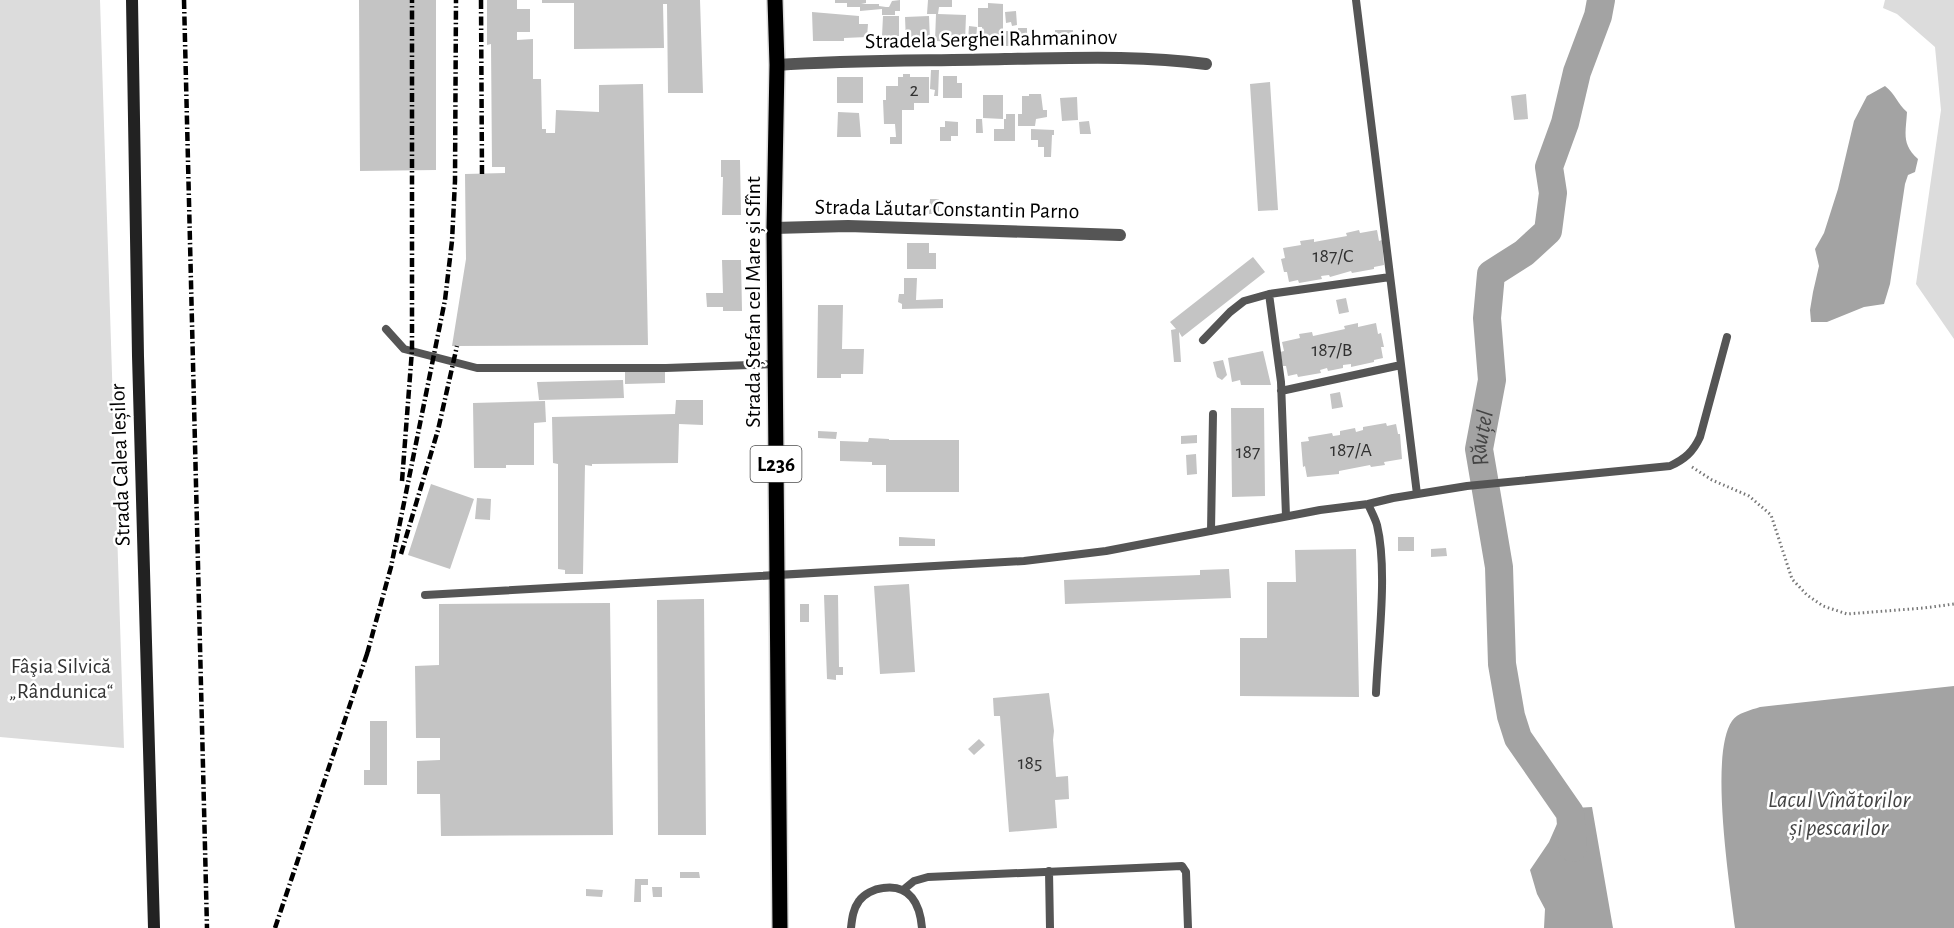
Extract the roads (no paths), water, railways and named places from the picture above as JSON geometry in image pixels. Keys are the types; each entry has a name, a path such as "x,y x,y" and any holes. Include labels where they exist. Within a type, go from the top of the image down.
{"main road":[{"name":"Strada Ștefan cel Mare și Sfînt","path":"776,0 774,228 780,928"}],"street":[{"name":"Strada Calea Ieșilor","path":"132,0 138,344 154,928"},
{"name":"Stradela Serghei Rahmaninov","path":"777,65 835,61 1068,57 1156,58 1206,64"},
{"name":"Strada Lăutar Constantin Parno","path":"774,228 848,226 1120,235"}],"lane":[{"path":"1356,0 1417,494"},
{"path":"1203,340 1244,301 1269,294 1390,277"},
{"path":"1269,294 1281,391 1286,516"},
{"path":"386,328 404,349 477,368 666,368 776,364"},
{"path":"425,595 1024,561 1106,551 1286,516 1467,486 1670,466 1683,460 1694,450 1700,437 1727,337"},
{"path":"1281,391 1401,365"},
{"path":"1211,531 1213,414"},
{"path":"1368,504 1377,522 1380,538 1381,585 1376,693"},
{"path":"903,890 914,881 928,877 1182,866 1186,872 1188,928"},
{"path":"1049,871 1050,928"},
{"path":"851,928 854,912 860,900 875,889 892,887 903,890 913,899 920,912 921,928"}],"water":[{"path":"1885,86 1907,112 1907,143 1918,159 1915,172 1908,175 1905,184 1890,284 1884,304 1864,307 1827,322 1811,322 1810,310 1819,266 1815,249 1824,233 1838,189 1854,121 1867,96"},
{"name":"Lacul Vînătorilor și pescarilor","path":"1954,686 1954,928 1735,928 1726,853 1722,790 1725,738 1734,718 1760,707"},
{"path":"1592,807 1613,928 1544,928 1545,909 1537,894 1530,870 1549,842 1560,817 1575,808"}],"waterway":[{"name":"Răuțel","path":"1573,848 1570,813 1518,738 1511,716 1502,664 1499,567 1479,449 1492,380 1487,318 1491,274 1524,253 1548,231 1553,193 1549,167 1565,123 1577,72 1598,16 1601,0"}],"railway":[{"path":"184,0 207,928"},
{"path":"402,481 412,350 412,0"},
{"path":"367,654 391,567 445,300 452,241 455,181 456,0"},
{"path":"481,0 482,175"},
{"path":"401,554 438,430 457,346"},
{"path":"275,928 369,648"}],"park label":[{"name":"Fâşia Silvică „Rândunica“","path":"61,678"}]}
